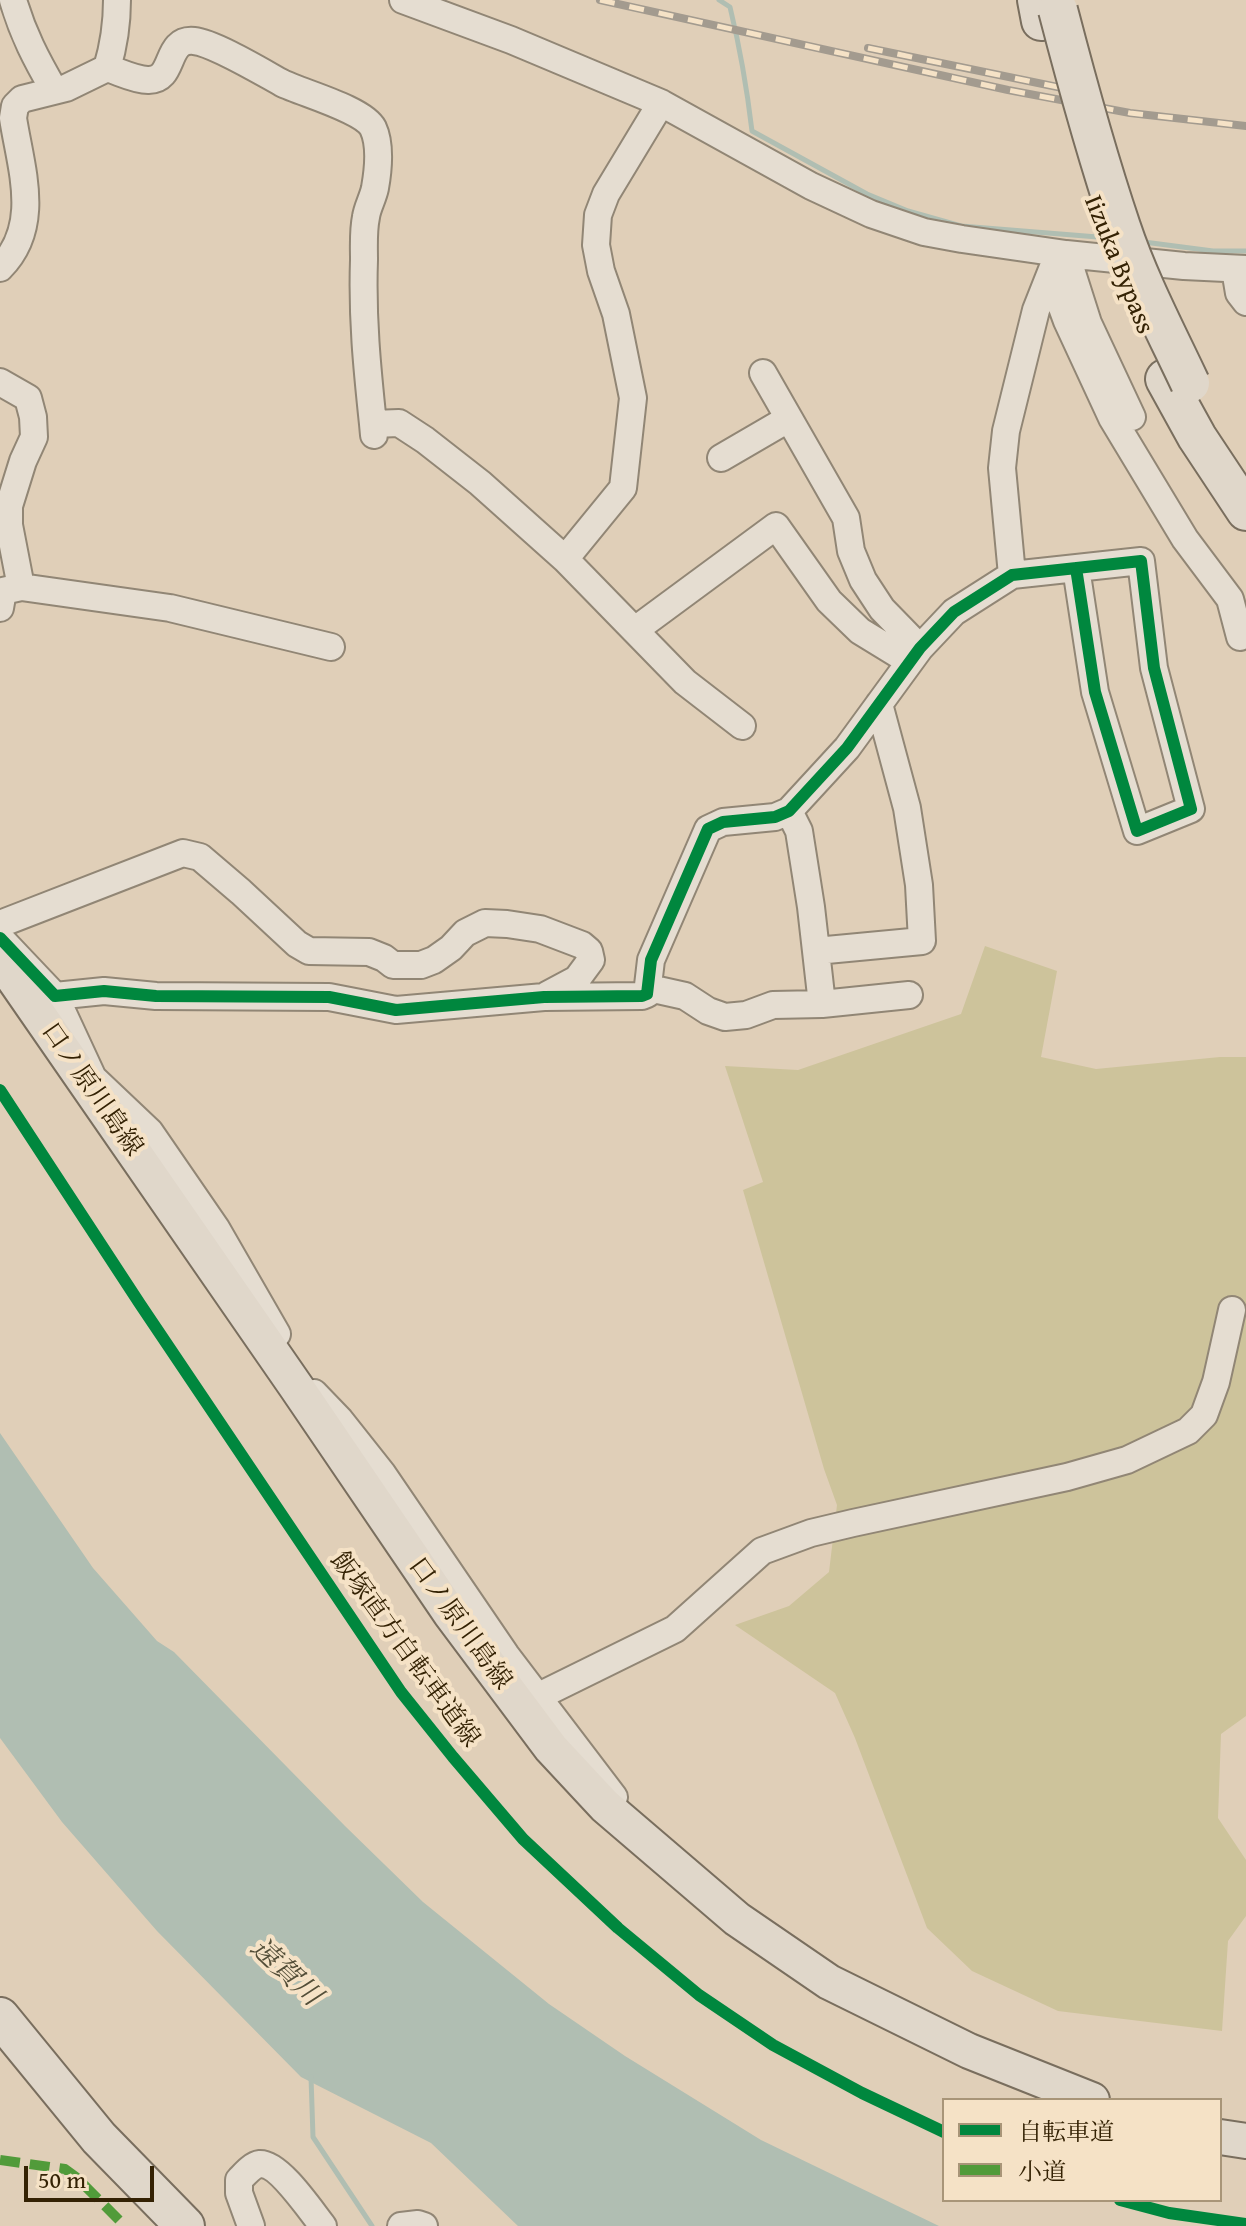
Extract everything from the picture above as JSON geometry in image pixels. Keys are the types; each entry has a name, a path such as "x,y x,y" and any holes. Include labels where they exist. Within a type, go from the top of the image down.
{"highway":[{"path":"1048,8 1087,116 1122,229 1197,437 1246,511"},
{"path":"1178,381 1246,471"},
{"path":"0,2017 99,2138 185,2226"}],"main road":[{"name":"口ノ原川島線","path":"0,959 90,1080 441,1601 551,1748 605,1806 737,1919 829,1982 969,2051 1087,2098"},
{"path":"1222,2137 1246,2141"}],"street":[{"path":"13,0 28,43 54,90"},
{"path":"107,68 114,45 117,0"},
{"path":"403,0 511,40 661,103 811,186 871,214 924,232 1058,258 1241,269 1239,293 1246,302"},
{"path":"0,268 24,227 27,207 13,118 15,106 22,99 66,88 107,68 148,80 159,78 165,74 173,50 179,44 195,41 287,85 355,112 373,129 377,163 366,218 363,289 363,329 373,429 399,423 480,483 565,559 685,682 742,726"},
{"path":"565,559 623,488 633,398 616,314 601,271 596,245 598,215 606,194 661,103"},
{"path":"1012,575 1002,468 1006,431 1036,310 1058,258"},
{"path":"1058,258 1133,420 1173,493 1246,593"},
{"path":"1058,258 1056,291 1112,418 1185,539 1230,599 1240,637"},
{"path":"763,373 846,518 851,551 863,580 914,654"},
{"path":"0,382 28,398 33,417 34,437 9,506 9,525 21,587"},
{"path":"721,458 788,419"},
{"path":"635,630 776,526 829,601 860,631 914,654"},
{"path":"55,996 104,991 156,996 329,997 396,1010 544,997 647,994 651,960 708,829 723,822 775,817 789,811 847,748 914,654 954,612 1012,575 1076,568 1141,561 1154,668 1191,809 1137,831 1095,692 1076,568"},
{"path":"0,608 3,591 21,587 170,608 331,647"},
{"path":"816,951 922,941 919,885 907,808 879,704"},
{"path":"789,811 799,831 822,1004"},
{"path":"0,924 183,853 200,857 297,944 309,951 369,952 393,965 421,965 434,960 465,933 485,923 540,929 582,945 589,951 591,960 577,979 544,997"},
{"path":"0,938 55,996 90,1080"},
{"path":"649,988 685,996 708,1011 725,1017 746,1015 773,1005 822,1004 909,995"},
{"path":"539,1696 675,1629 762,1551 811,1533 1082,1473 1127,1460 1188,1431 1204,1415 1216,1382 1232,1310"},
{"path":"297,1388 314,1393 382,1473 506,1655 610,1790 635,1832"},
{"path":"251,2226 239,2193 239,2180 260,2164 276,2169 323,2226"},
{"path":"401,2226 424,2226"}],"shaded area":[{"path":"985,946 1057,971 1041,1057 1096,1069 1246,1057 1246,1716 1221,1734 1218,1818 1246,1860 1246,1916 1228,1941 1222,2031 1058,2011 972,1971 927,1928 835,1693 735,1625 789,1606 829,1572 837,1505 743,1190 763,1182 725,1066 798,1070 961,1014"}],"water":[{"name":"遠賀川","path":"0,1433 93,1568 157,1641 174,1652 423,1902 549,2004 625,2056 761,2140 939,2226 518,2226 431,2143 301,2077 157,1931 62,1822 0,1738"}],"waterway":[{"path":"719,0 730,7 752,131 867,194 908,211 961,226 1110,238"},
{"path":"1144,242 1213,251 1246,251"},
{"path":"311,2077 313,2137 372,2226"}],"railway":[{"path":"600,0 1008,90 1130,113 1246,126"},
{"path":"868,48 1072,90"}],"marked path":[{"path":"0,2160 65,2169 125,2226"}],"cycle path":[{"path":"0,938 55,996 104,991 156,996 329,997 396,1010 544,997 642,996 647,994 651,960 708,829 723,822 775,817 789,811 847,748 920,648 954,612 1012,575 1141,561 1154,668 1191,809 1137,831 1095,692 1076,568"},
{"name":"飯塚直方自転車道線","path":"0,1090 401,1692 523,1839 618,1928 699,1995 773,2045 942,2131"},
{"path":"1128,2202 1169,2213 1246,2224"}]}
